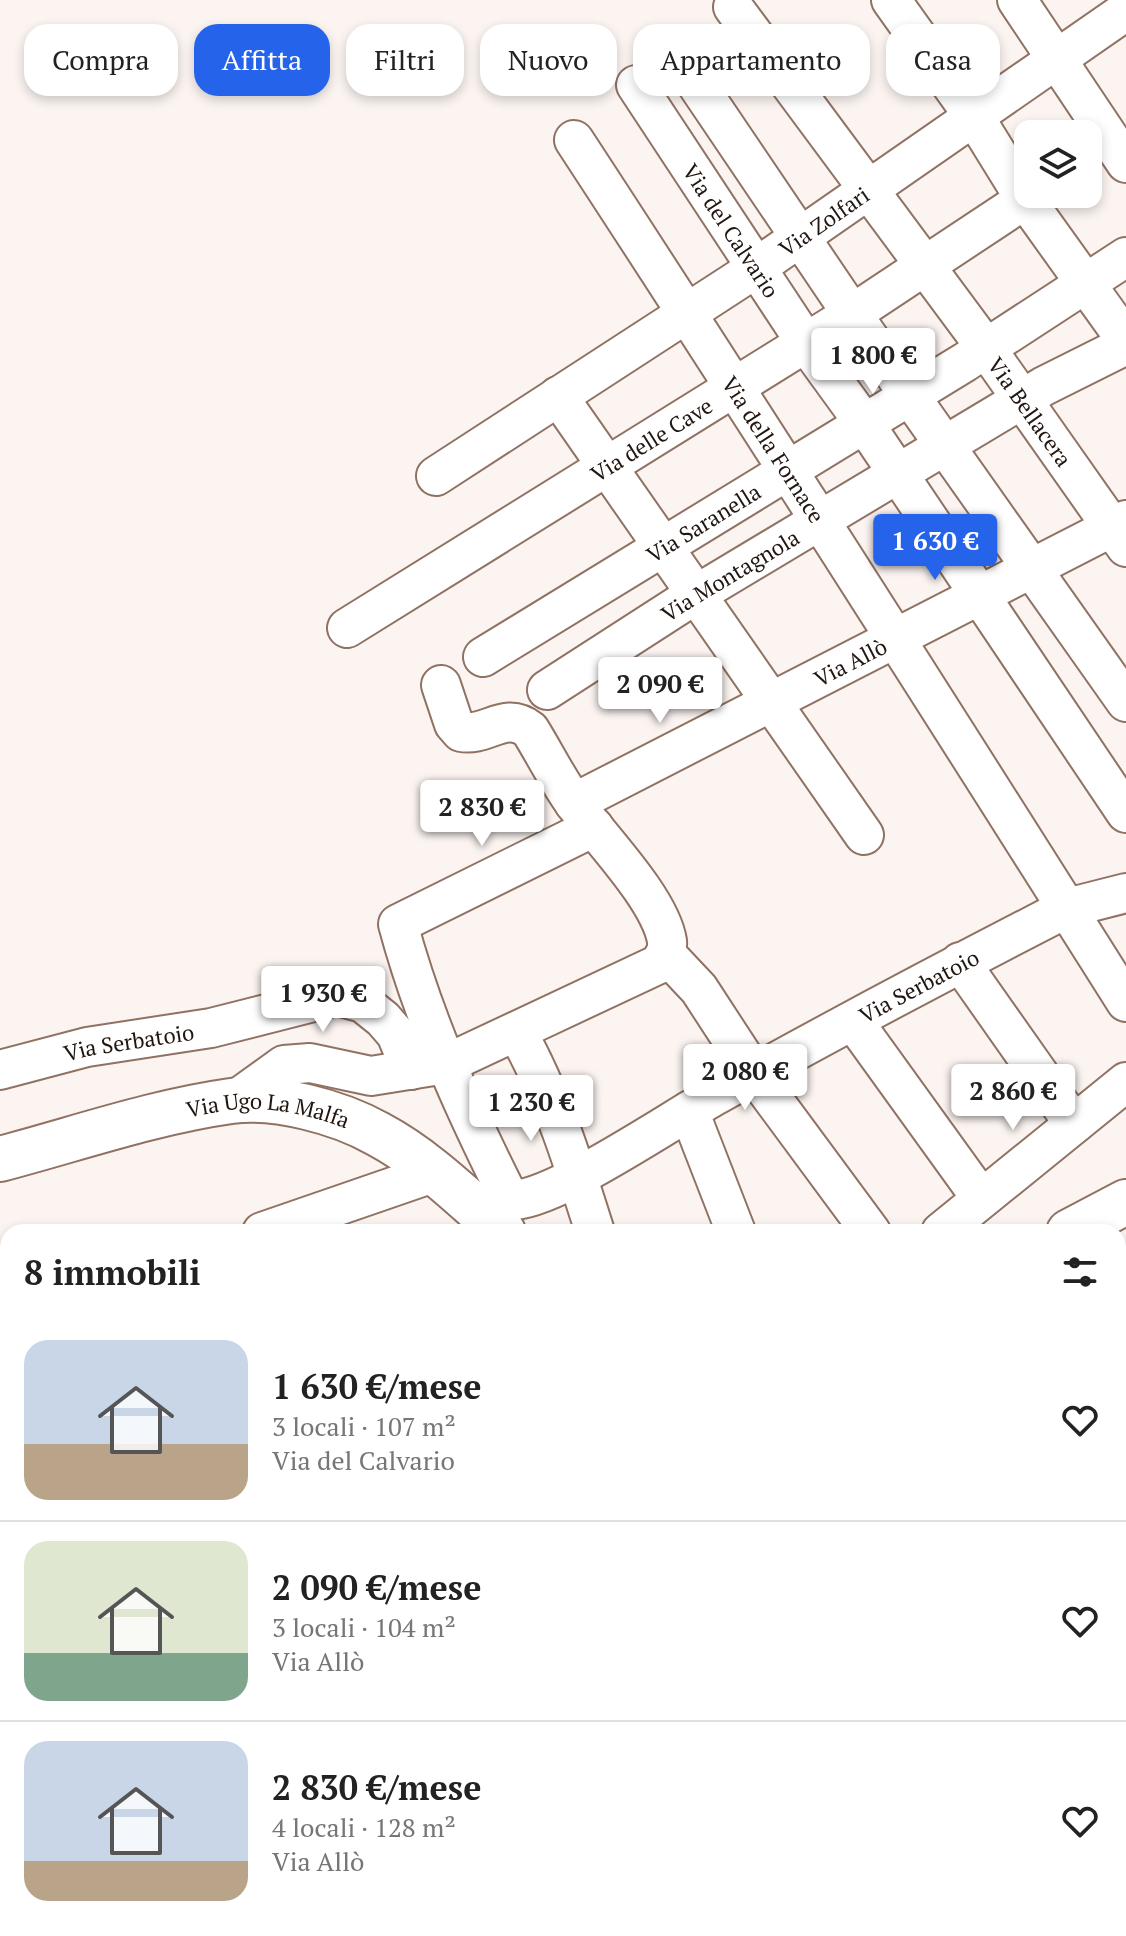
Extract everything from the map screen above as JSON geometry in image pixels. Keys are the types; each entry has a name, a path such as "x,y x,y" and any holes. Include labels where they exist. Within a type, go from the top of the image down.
{"street":[{"path":"891,0 1014,174"},
{"path":"1017,0 1113,149"},
{"name":"Via Bellacera","path":"733,7 867,191 926,265 1020,401 1121,531"},
{"name":"Via Zolfari","path":"436,476 758,267 1126,11"},
{"name":"Via del Calvario","path":"643,96 806,343 864,423 1126,813"},
{"path":"705,96 852,314 1126,702"},
{"name":"Via della Fornace","path":"574,140 688,313 786,471 897,636 1126,1002"},
{"name":"Via delle Cave","path":"347,628 852,314 1014,206"},
{"path":"1037,208 1126,343"},
{"name":"Via Saranella","path":"483,657 911,395 1126,257"},
{"name":"Via Montagnola","path":"547,690 698,594 945,445 1126,343"},
{"path":"558,396 864,835"},
{"name":"Via Allò","path":"429,1067 412,976 398,924 773,703 1030,569 1121,531"},
{"path":"234,1101 284,1065 310,1063 371,1076 429,1067 517,1032 659,964 666,954 667,943 660,920 584,815 530,730 522,724 503,721 468,733 461,732 454,724 441,685"},
{"name":"Via Serbatoio","path":"0,1070 87,1047 211,1028 337,996 363,1003 383,1019 429,1067 515,1200 528,1199 578,1175 960,962 1067,908 1126,893"},
{"path":"666,954 699,989 755,1075 865,1224"},
{"path":"960,962 1074,1124"},
{"path":"854,1022 981,1198"},
{"path":"517,1032 530,1055 578,1175 593,1224"},
{"path":"950,1224 1126,1082"},
{"name":"Via Ugo La Malfa","path":"0,1159 149,1119 234,1101 312,1107 378,1133 436,1172 494,1224"},
{"path":"689,1111 733,1224"},
{"path":"285,1224 436,1172"},
{"path":"1084,1224 1126,1202"}]}
